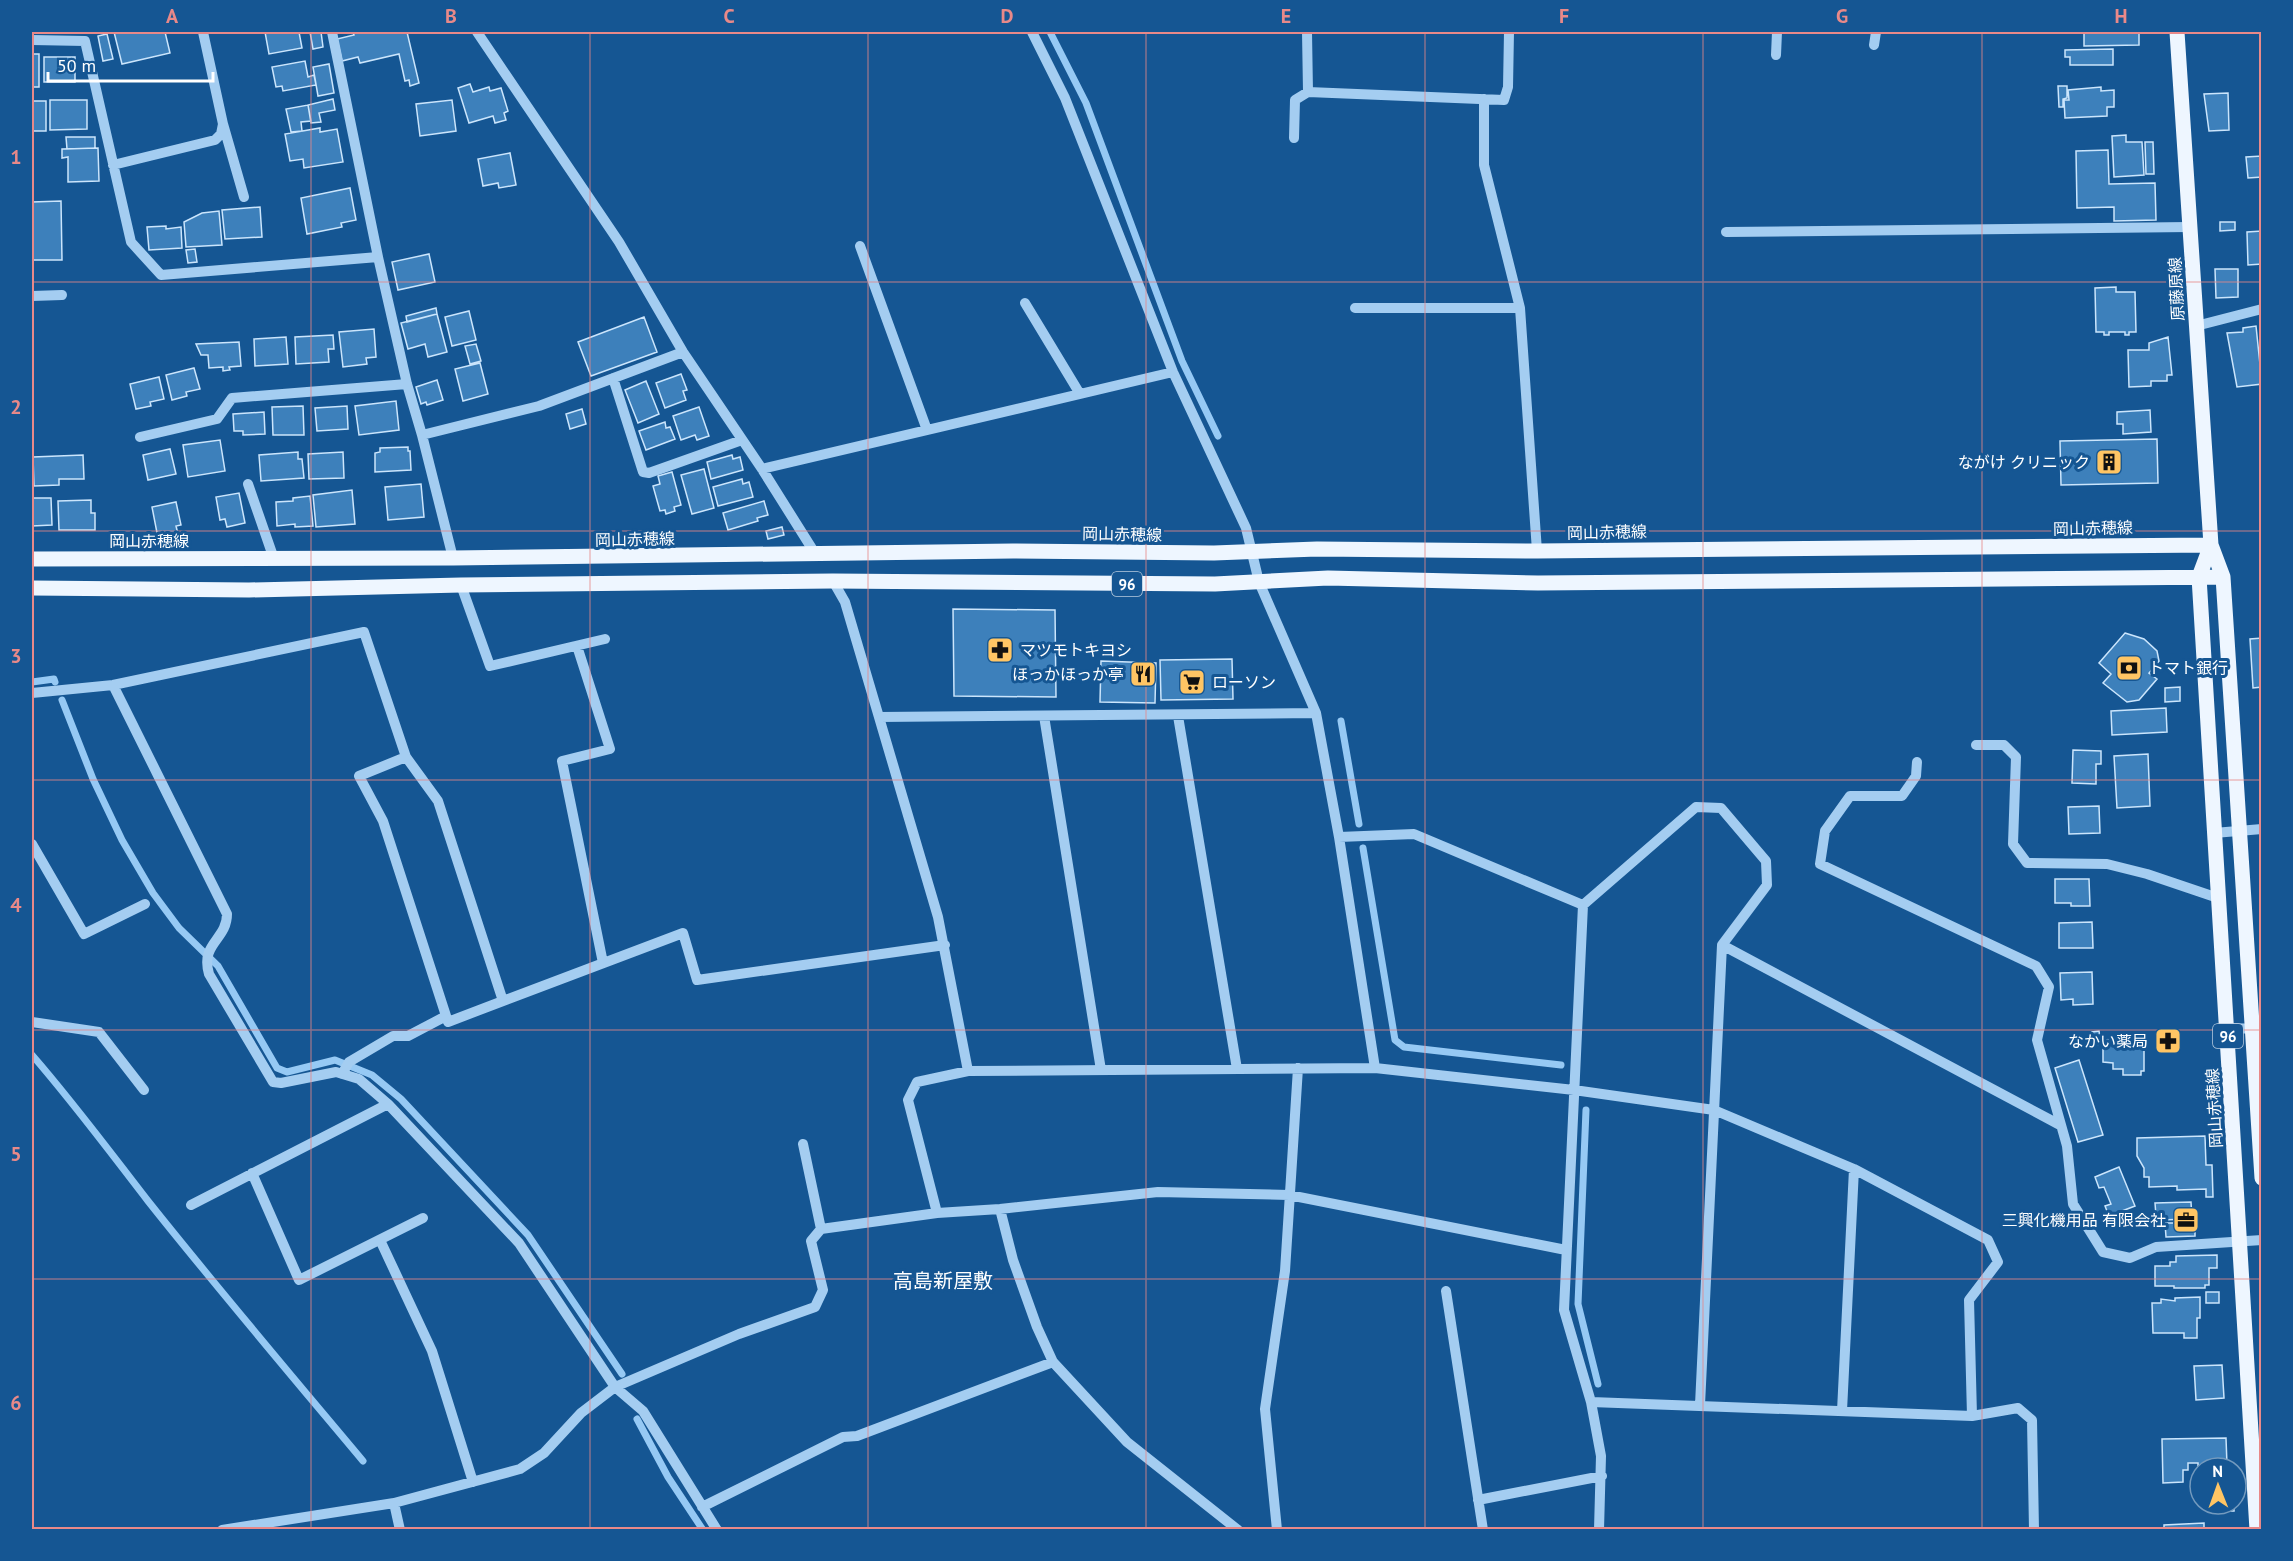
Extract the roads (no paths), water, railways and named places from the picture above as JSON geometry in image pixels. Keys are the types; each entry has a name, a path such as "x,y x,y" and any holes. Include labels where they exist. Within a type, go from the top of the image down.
{"main road":[{"name":"原藤原線","path":"2177,32 2211,545"},
{"name":"岡山赤穂線","path":"32,559 2211,545 2199,577 2257,1530"},
{"name":"96","path":"2211,545 2223,577 2256,1028 2262,1178"},
{"name":"96","path":"32,588 249,590 833,581 1215,585 1328,578 1550,582 2223,577"}],"street":[{"path":"203,32 223,124 244,197"},
{"path":"332,32 406,384 422,435 453,558"},
{"path":"477,32 619,242 683,352 762,469 816,555"},
{"path":"1032,32 1065,98 1173,372 1246,528 1259,582 1316,714 1339,837 1375,1068"},
{"path":"1307,32 1308,92"},
{"path":"1294,138 1295,100 1308,92 1504,100 1508,87 1509,32"},
{"path":"1776,55 1777,32"},
{"path":"1874,45 1876,32"},
{"path":"32,40 85,41 131,242 161,275 378,256"},
{"path":"1484,99 1484,165 1520,308 1538,551"},
{"path":"113,165 215,140 223,124"},
{"path":"1726,231 2190,227"},
{"path":"860,246 927,430"},
{"path":"32,296 62,295"},
{"path":"1025,303 1080,394"},
{"path":"1355,308 1520,308"},
{"path":"2196,326 2262,309"},
{"path":"422,435 539,406 683,352"},
{"path":"762,469 1173,372"},
{"path":"613,378 643,472 649,474 742,440"},
{"path":"140,437 217,418 232,398 406,384"},
{"path":"248,484 274,559"},
{"path":"833,581 845,602 938,916 968,1071"},
{"path":"461,585 490,666 605,639"},
{"path":"32,693 113,685 364,632 406,757 438,801 503,1001"},
{"path":"577,646 610,749 562,761 603,963"},
{"path":"113,685 227,914 224,928 207,954 209,974 273,1082 280,1083 346,1067 393,1036 408,1036 446,1016"},
{"path":"879,717 1316,714"},
{"path":"1044,716 1101,1070"},
{"path":"1178,716 1237,1069"},
{"path":"1976,745 2004,745 2016,757 2013,844 2027,863 2107,864 2147,874 2218,897"},
{"path":"406,757 359,776 383,821 448,1022 683,933 697,980 945,945"},
{"path":"1917,762 1916,776 1902,796 1850,796 1825,831 1820,864 2036,966 2049,987 2037,1040 2067,1146 2073,1204 2103,1252 2130,1258 2156,1247 2262,1240"},
{"path":"1599,1530 1602,1456 1591,1402 1564,1310 1583,905 1696,807 1721,808 1766,861 1767,885 1722,945 1700,1406"},
{"path":"2214,833 2262,829"},
{"path":"1339,837 1414,834 1583,905"},
{"path":"32,844 84,934 145,904"},
{"path":"1722,945 2060,1125"},
{"path":"32,1022 99,1032 144,1090"},
{"path":"2227,1028 2256,1028"},
{"path":"346,1067 388,1104 519,1243 615,1387 644,1412 717,1530"},
{"path":"1277,1530 1265,1409 1285,1271 1298,1068"},
{"path":"937,1213 908,1100 917,1082 968,1071 1375,1068 1574,1090 1714,1110 1854,1169 1988,1240 1998,1262 1969,1300 1972,1416"},
{"path":"191,1205 388,1104"},
{"path":"803,1144 821,1229"},
{"path":"1842,1411 1854,1169"},
{"path":"252,1173 299,1280 423,1218"},
{"path":"222,1530 394,1503 520,1469 544,1453 581,1413 615,1387 739,1334 815,1307 823,1290 811,1241 821,1229 937,1213 1000,1209 1158,1192 1289,1195 1566,1250"},
{"path":"1000,1209 1013,1260 1037,1327 1053,1362 1127,1442 1238,1530"},
{"path":"380,1240 432,1351 473,1482"},
{"path":"1446,1291 1483,1530"},
{"path":"702,1507 843,1437 858,1436 1053,1362"},
{"path":"1591,1402 1972,1416 2018,1408 2032,1420 2034,1530"},
{"path":"1478,1500 1602,1476"},
{"path":"394,1503 400,1530"}],"waterway":[{"path":"1050,32 1086,103 1182,361 1218,436"},
{"path":"32,682 54,679 55,682"},
{"path":"62,700 93,779 122,840 153,893 179,928 218,966 277,1068 287,1072 335,1060 372,1075 401,1099 528,1235 622,1374"},
{"path":"1341,721 1359,824"},
{"path":"1363,848 1395,1040 1404,1047 1561,1065"},
{"path":"32,1055 201,1267 363,1461"},
{"path":"1586,1110 1578,1304 1598,1384"},
{"path":"637,1419 668,1477 703,1530"}],"place":[{"name":"ながけ クリニック","path":"2109,462"},
{"name":"マツモトキヨシ","path":"1000,650"},
{"name":"トマト銀行","path":"2129,668"},
{"name":"ほっかほっか亭","path":"1143,674"},
{"name":"ローソン","path":"1192,682"},
{"name":"なかい薬局","path":"2168,1041"},
{"name":"三興化機用品 有限会社","path":"2186,1220"}],"district":[{"name":"高島新屋敷","path":"943,1281"}]}
